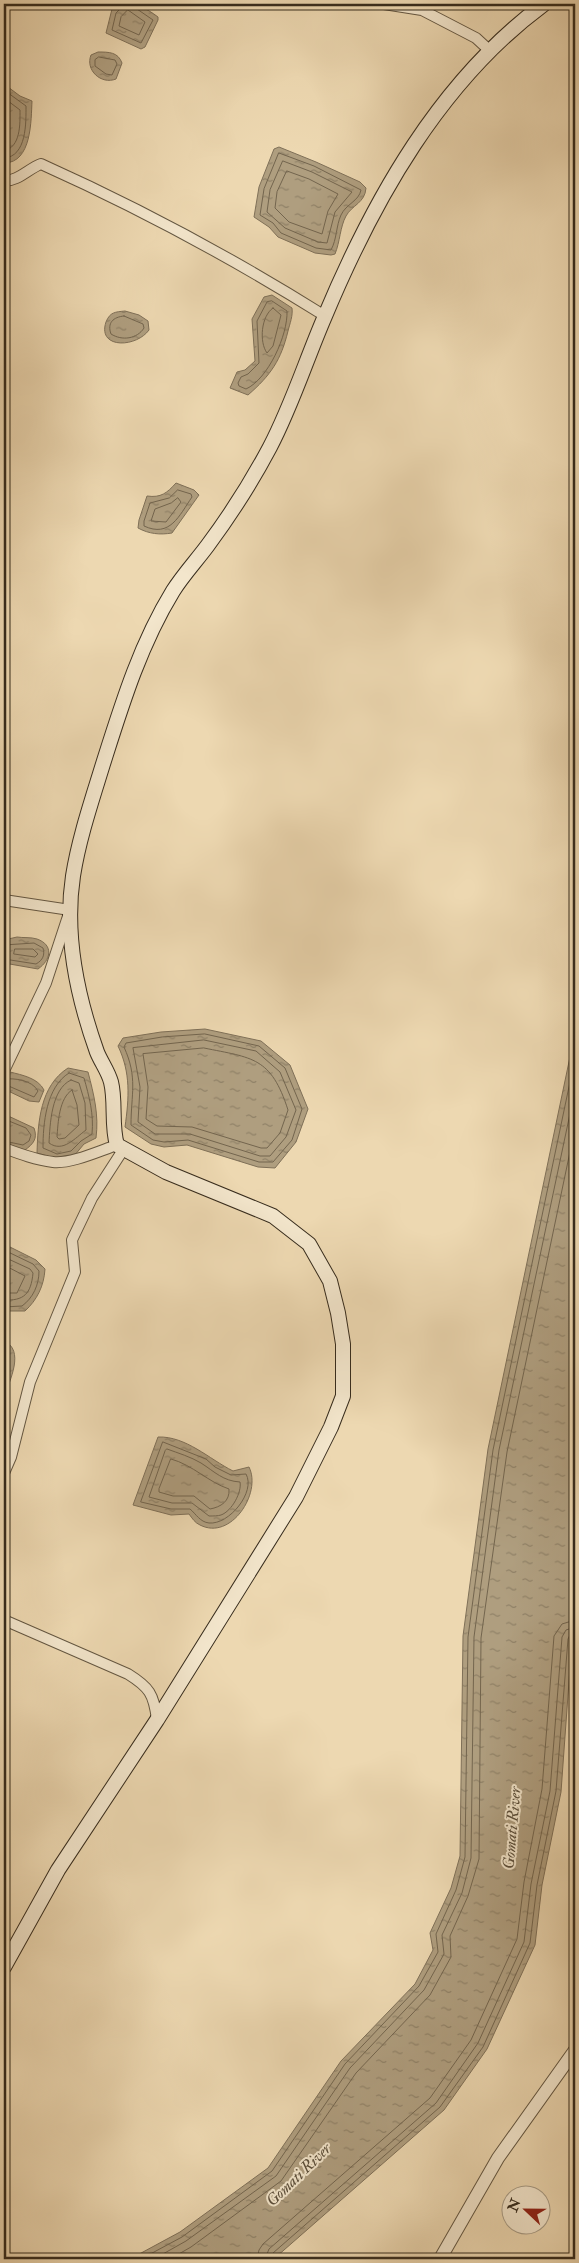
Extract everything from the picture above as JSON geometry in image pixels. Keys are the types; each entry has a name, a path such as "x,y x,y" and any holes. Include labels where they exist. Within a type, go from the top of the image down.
{"main road":[{"path":"4,1966 58,1870 157,1720 296,1497 331,1427 343,1396 343,1344 330,1281 309,1244 273,1216 166,1172 120,1148 114,1134 111,1082 98,1056 85,1015 71,950 70,910 73,874 89,810 128,685 147,639 175,589 244,493 271,445 297,388 325,316 372,215 408,154 438,111 489,50 544,4"}],"street":[{"path":"384,4 422,10 476,38 489,50"},
{"path":"4,181 13,181 29,169 41,164 100,190 258,274 325,316"},
{"path":"4,900 70,910 46,983 4,1071"},
{"path":"4,1148 31,1158 55,1162 120,1148"},
{"path":"4,1473 11,1457 30,1382 74,1272 72,1240 92,1198 120,1148"},
{"path":"4,1620 128,1674 144,1684 152,1695 157,1720"},
{"path":"440,2259 498,2158 575,2050"}],"water":[{"path":"120,4 140,7 158,17 145,47 141,49 106,33 112,9"},
{"path":"98,52 113,53 120,59 122,63 116,79 105,80 92,71 90,66 91,55"},
{"path":"4,84 20,96 32,101 30,129 25,148 20,156 13,161 4,163"},
{"path":"279,147 360,182 366,188 361,201 346,216 335,254 315,253 278,237 269,227 254,217 259,187 274,149"},
{"path":"272,295 292,308 291,320 282,350 274,366 263,381 248,395 230,388 237,372 245,370 255,361 252,319 264,297"},
{"path":"125,311 139,315 148,321 149,330 136,340 119,343 112,341 107,337 105,331 106,322 113,313"},
{"path":"176,483 194,490 199,495 172,533 155,534 138,528 147,496 163,494"},
{"path":"17,937 37,939 46,945 49,953 48,957 38,969 4,963 4,940"},
{"path":"205,1029 261,1041 290,1065 308,1109 296,1142 275,1168 258,1167 187,1145 164,1147 151,1144 125,1127 128,1086 125,1066 118,1046 123,1038 161,1032"},
{"name":"Gomati River","path":"575,1033 575,1598 561,1792 542,1885 535,1945 487,2049 444,2110 276,2257 271,2259 130,2259 180,2232 268,2168 341,2061 415,1984 433,1950 430,1933 451,1888 460,1856 463,1636 488,1449"},
{"path":"68,1068 88,1072 94,1097 97,1130 96,1138 84,1144 74,1156 57,1159 37,1153 38,1129 46,1095 51,1085"},
{"path":"10,1072 29,1078 41,1086 44,1090 39,1102 29,1101 4,1089 4,1075"},
{"path":"4,1114 34,1128 34,1141 25,1150 4,1145"},
{"path":"4,1244 36,1260 45,1269 39,1292 25,1311 4,1311"},
{"path":"4,1341 14,1351 15,1358 4,1397"},
{"path":"158,1437 178,1440 188,1444 233,1471 249,1467 252,1478 251,1489 241,1512 233,1521 223,1526 212,1528 198,1524 189,1514 171,1515 133,1505"}]}
